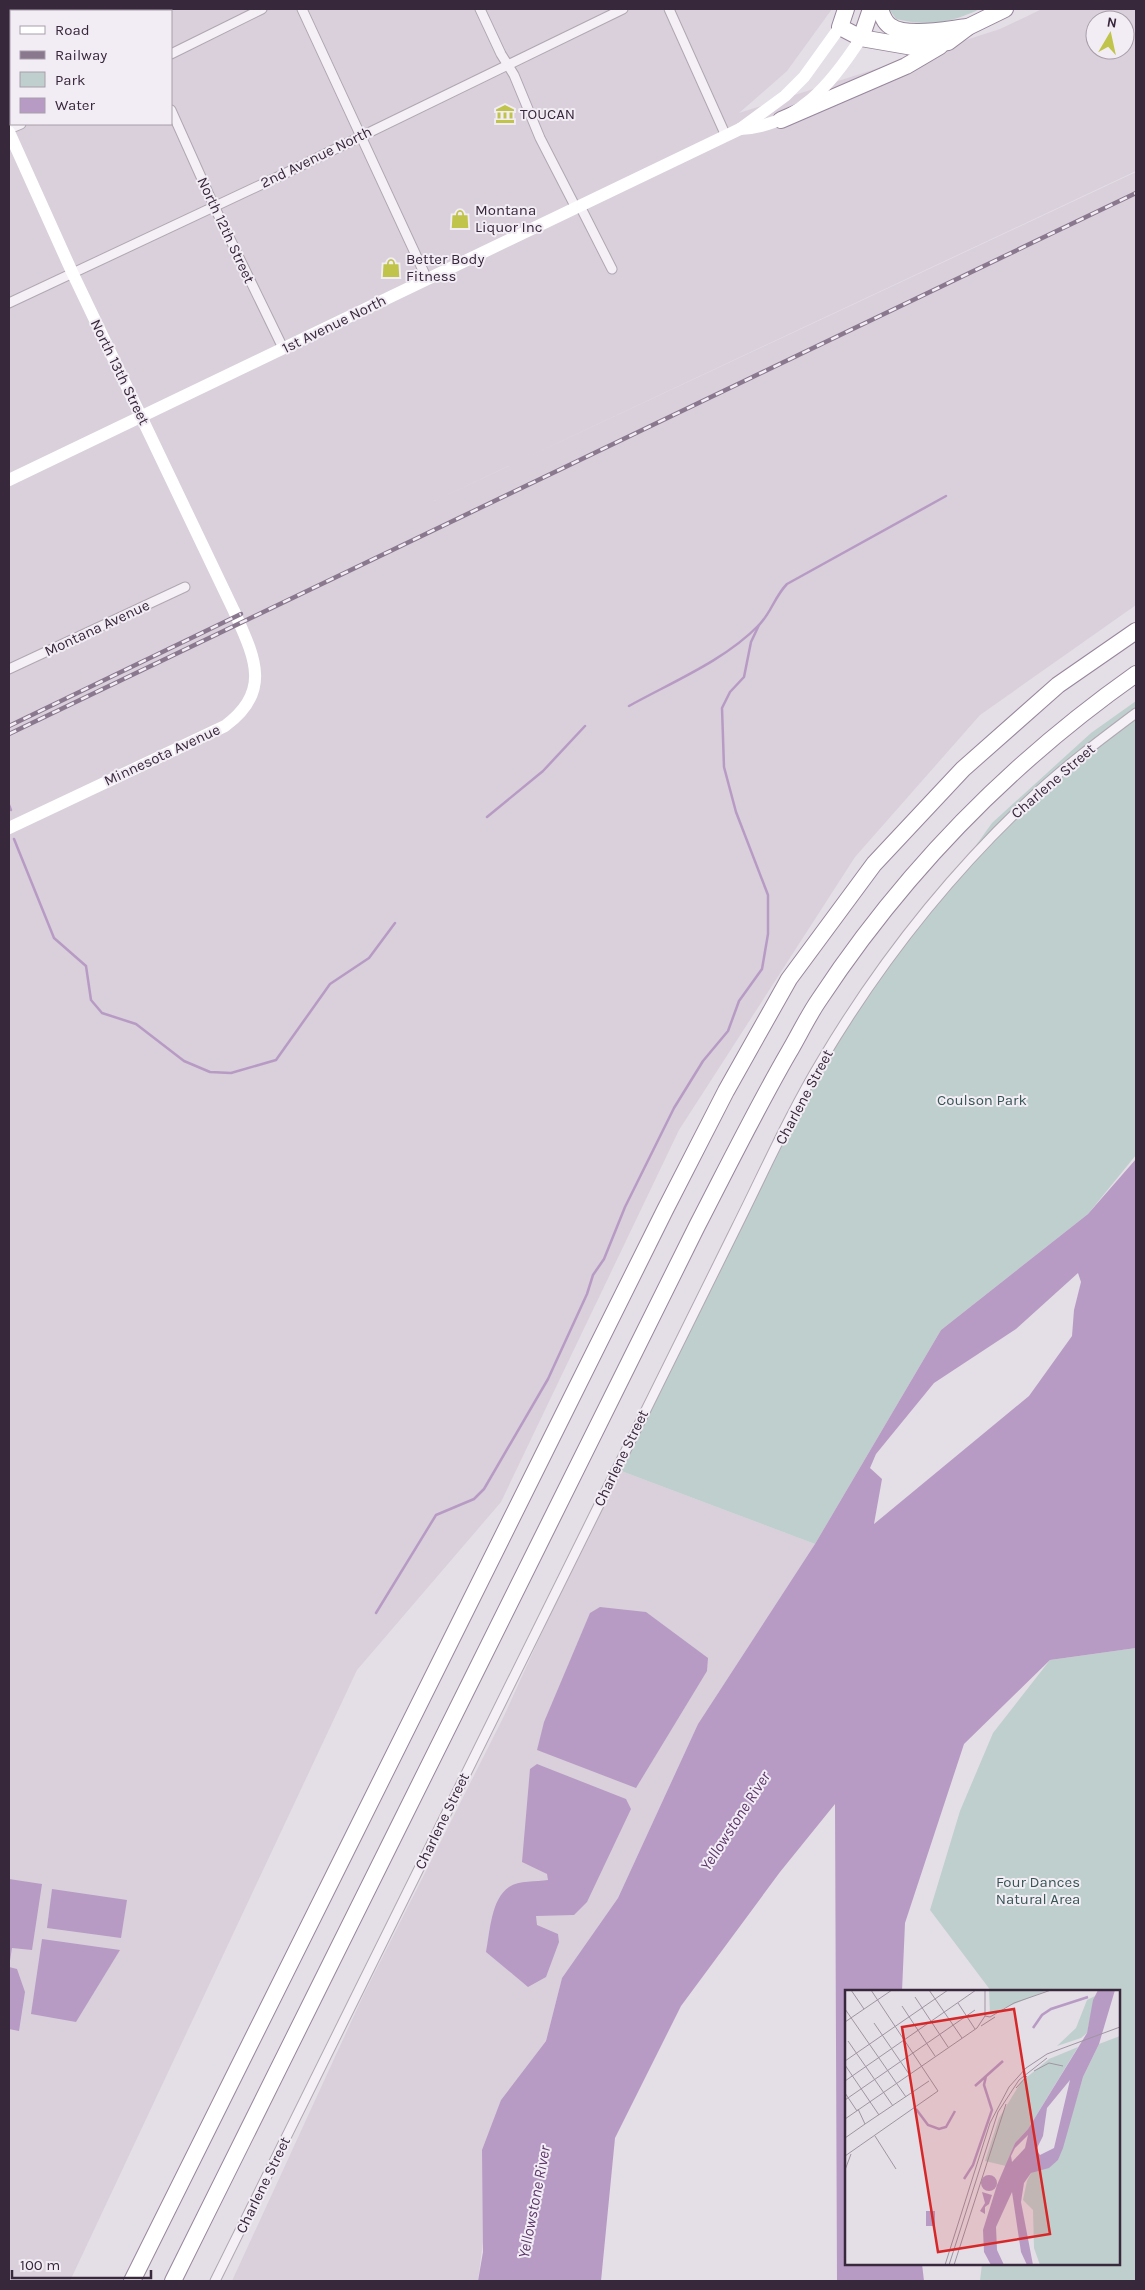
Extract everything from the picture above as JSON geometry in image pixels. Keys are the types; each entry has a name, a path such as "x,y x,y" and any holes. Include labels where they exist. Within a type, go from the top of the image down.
{"highway":[{"path":"846,9 840,27 861,38 913,47 948,42"},
{"name":"1st Avenue North","path":"861,38 871,9"},
{"path":"880,9 883,18 890,26 900,30 919,32 968,26"},
{"path":"781,120 906,66 948,42 968,26 1004,9"},
{"path":"132,2281 665,1210 726,1091 789,978 874,864 963,769 1058,685 1136,631"},
{"path":"172,2281 692,1235 758,1106 819,1000 901,888 985,796 1081,713 1136,674"}],"main road":[{"name":"1st Avenue North","path":"9,480 740,129 784,96 804,77 840,27"},
{"name":"1st Avenue North","path":"740,129 753,128 781,120 799,109 839,71 861,38"},
{"name":"North 13th Street","path":"9,131 72,272 234,611"},
{"name":"Minnesota Avenue","path":"9,828 204,737 237,718 253,692 256,671 250,647 234,611"}],"street":[{"path":"172,54 262,9"},
{"path":"302,9 427,279"},
{"path":"480,9 508,65 540,138 612,269"},
{"name":"2nd Avenue North","path":"9,303 623,9"},
{"path":"668,9 726,136"},
{"name":"North 12th Street","path":"172,112 214,206 283,348"},
{"name":"Montana Avenue","path":"9,669 185,587"},
{"name":"Charlene Street","path":"215,2281 736,1228 822,1060 918,920 972,856 1032,797 1086,751 1136,713"}],"shaded area":[{"path":"9,9 832,9 787,71 739,113 1000,29 1042,9 1136,9 1136,171 434,501 1136,172 1136,605 980,715 855,857 679,1130 501,1502 357,1670 70,2281 9,2281"},
{"path":"616,1469 815,1544 698,1724 618,1898 562,1978 546,2041 501,2100 478,2281 232,2281 363,1996 504,1716"}],"green space":[{"path":"889,9 980,9 959,18 919,23 896,19"},
{"name":"Coulson Park","path":"1136,701 1136,1155 1088,1214 941,1330 815,1544 616,1469 822,1060 992,823 1091,733"},
{"name":"Four Dances Natural Area","path":"1136,1648 1136,2281 980,2281 982,2265 1120,2265 1120,1990 990,1990 930,1910 960,1811 993,1733 1050,1660"}],"water":[{"name":"Yellowstone River","path":"1136,1159 1136,1648 1050,1660 964,1744 905,1923 902,1990 845,1990 845,2265 922,2265 924,2281 837,2281 835,1804 780,1872 681,2006 615,2138 601,2281 478,2281 483,2252 482,2150 501,2100 546,2041 562,1978 618,1898 698,1724 815,1544 941,1330 1088,1214","holes":["1078,1273 1081,1282 1074,1310 1072,1336 1029,1396 874,1524 882,1479 870,1468 876,1454 934,1383 1016,1329"]},
{"path":"600,1607 646,1612 708,1658 707,1671 636,1788 537,1750 544,1722 590,1613"},
{"path":"537,1764 626,1799 631,1809 587,1902 574,1915 536,1916 537,1925 558,1934 559,1942 546,1977 528,1987 486,1952 492,1916 498,1899 503,1892 518,1883 548,1880 547,1874 522,1862 530,1769"},
{"path":"9,1879 42,1884 32,1950 12,1948 9,1967"},
{"path":"52,1889 127,1900 121,1938 47,1928"},
{"path":"42,1939 120,1950 76,2022 31,2014"},
{"path":"9,1967 17,1969 25,1992 19,2031 9,2029"}],"waterway":[{"path":"629,706 697,670 745,638 763,620 787,584 946,496"},
{"path":"376,1613 436,1515 474,1499 484,1489 548,1379 587,1294 593,1275 604,1259 625,1207 674,1108 703,1061 728,1031 739,1001 762,969 768,934 768,895 736,812 724,767 722,708 730,692 744,677 751,642 759,625"},
{"path":"487,817 543,771 585,726"},
{"path":"9,805 11,810"},
{"path":"14,839 54,938 86,966 91,1000 102,1013 136,1024 184,1061 210,1072 231,1073 276,1060 330,984 369,958 395,923"}],"railway":[{"path":"9,734 1136,193"},
{"path":"9,726 241,614"}],"place":[{"name":"TOUCAN","path":"505,114"},
{"name":"Montana Liquor Inc","path":"460,219"},
{"name":"Better Body Fitness","path":"391,268"}]}
